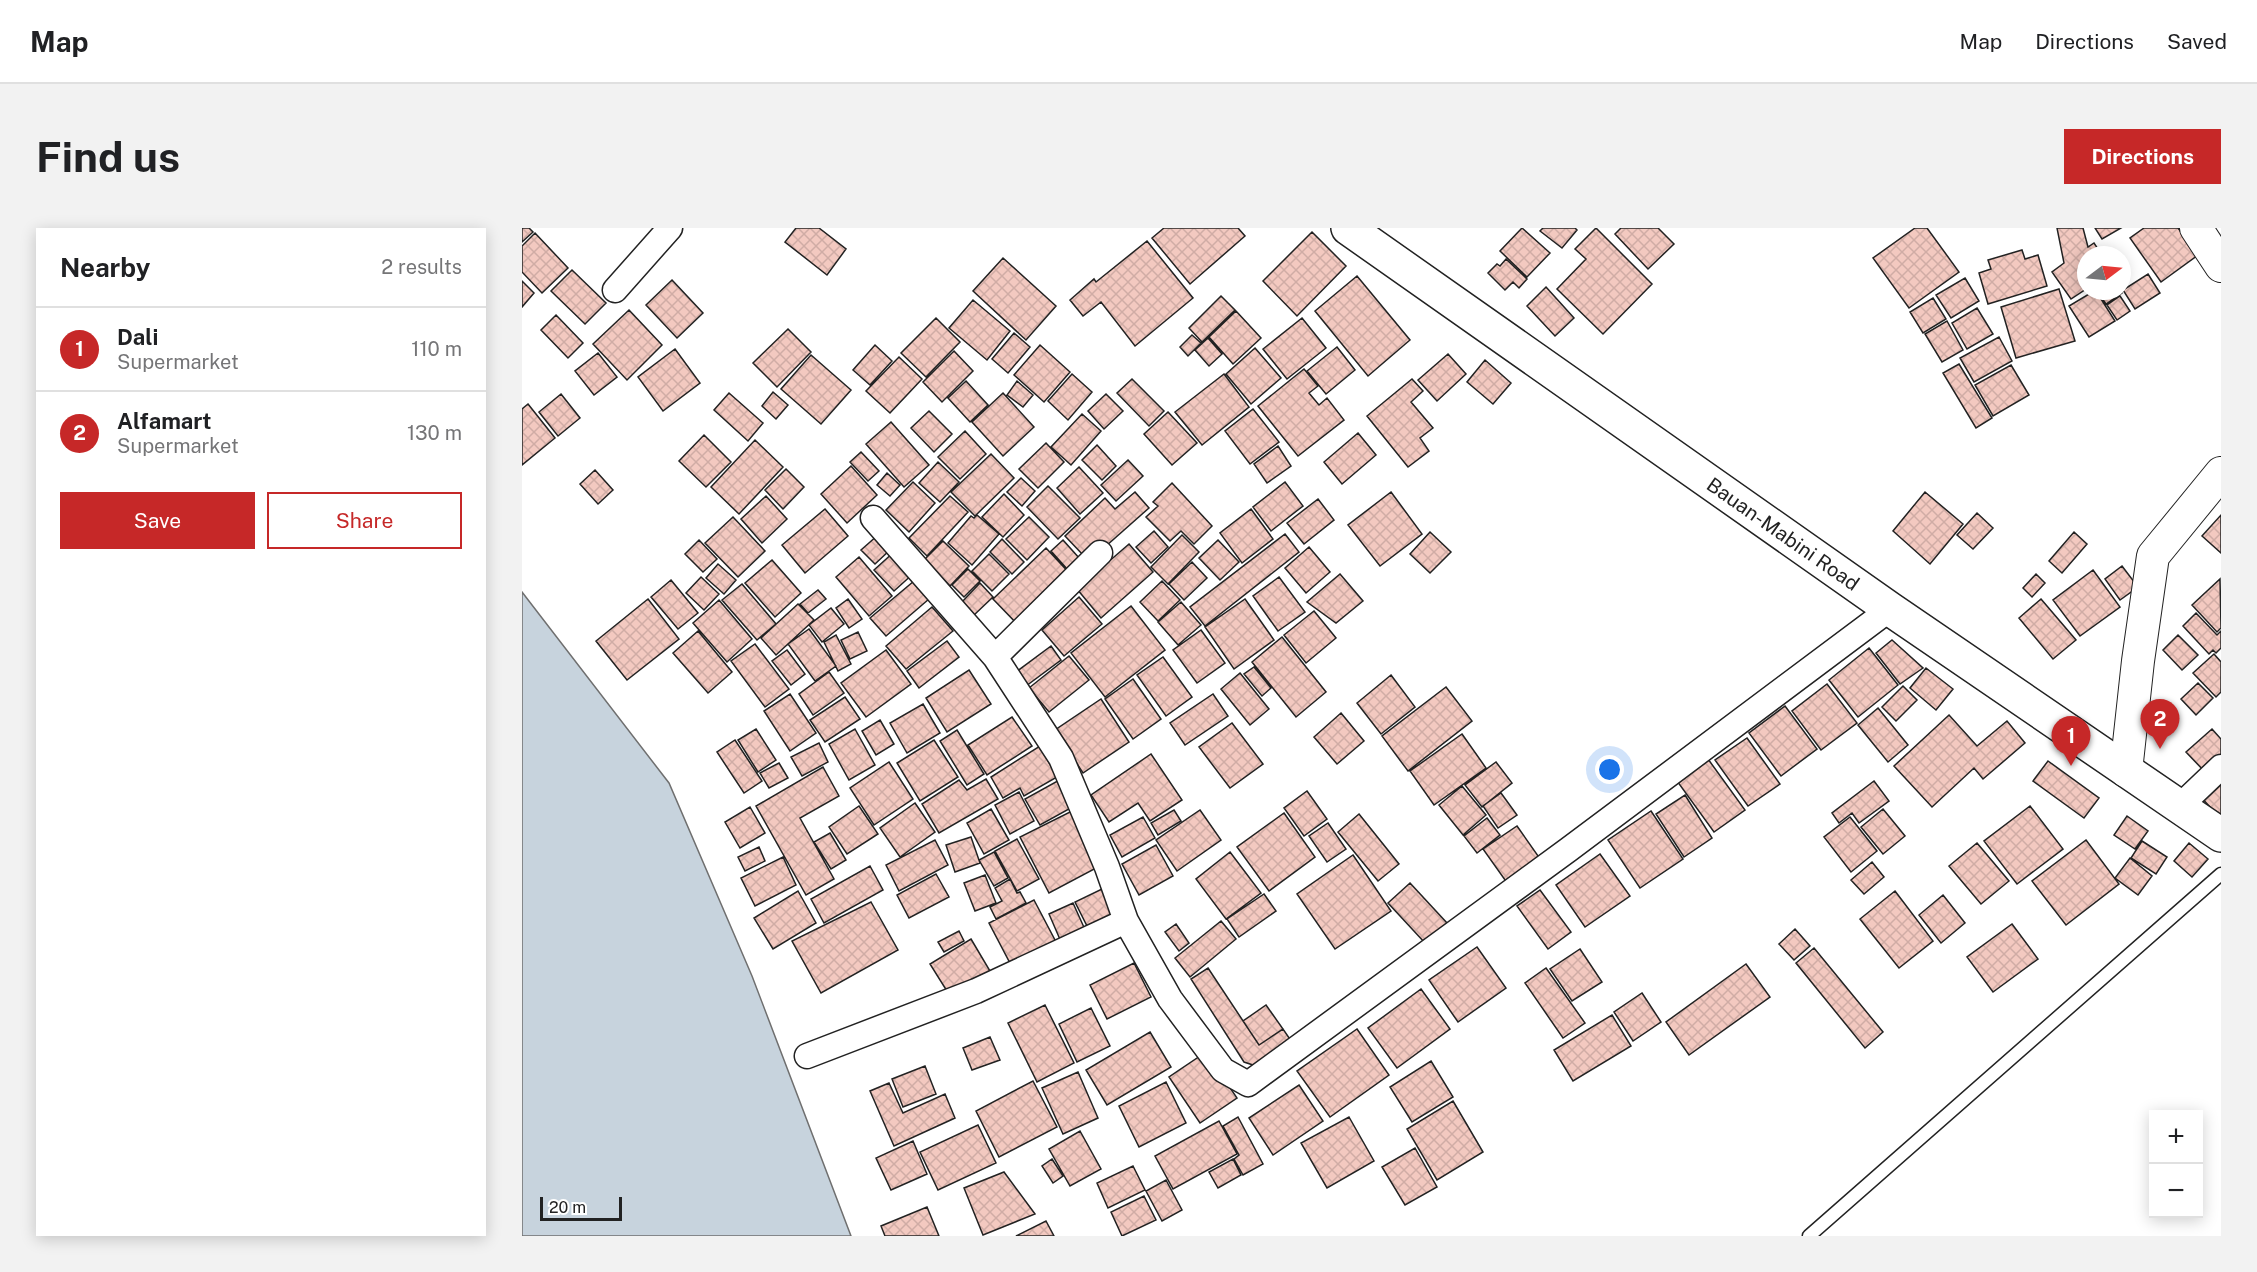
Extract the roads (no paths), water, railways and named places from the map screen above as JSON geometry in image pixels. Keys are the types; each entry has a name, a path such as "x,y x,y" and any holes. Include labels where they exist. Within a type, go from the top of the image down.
{"main road":[{"name":"Bauan-Mabini Road","path":"1348,228 1890,609 2221,835"}],"street":[{"path":"615,290 670,228"},
{"path":"2196,228 2221,266"},
{"path":"2126,771 2138,660 2153,556 2221,473"},
{"path":"873,518 994,657 1061,758 1107,867 1125,921 1170,999 1196,1035 1223,1070 1248,1084 1568,850 1890,609"},
{"path":"994,657 1100,553"},
{"path":"2180,806 2221,767"},
{"path":"807,1056 976,991 1125,921"}],"lane":[{"path":"1809,1236 2221,874"}],"place":[{"name":"Alfamart","path":"2160,749"},
{"name":"Dali","path":"2071,766"}]}
